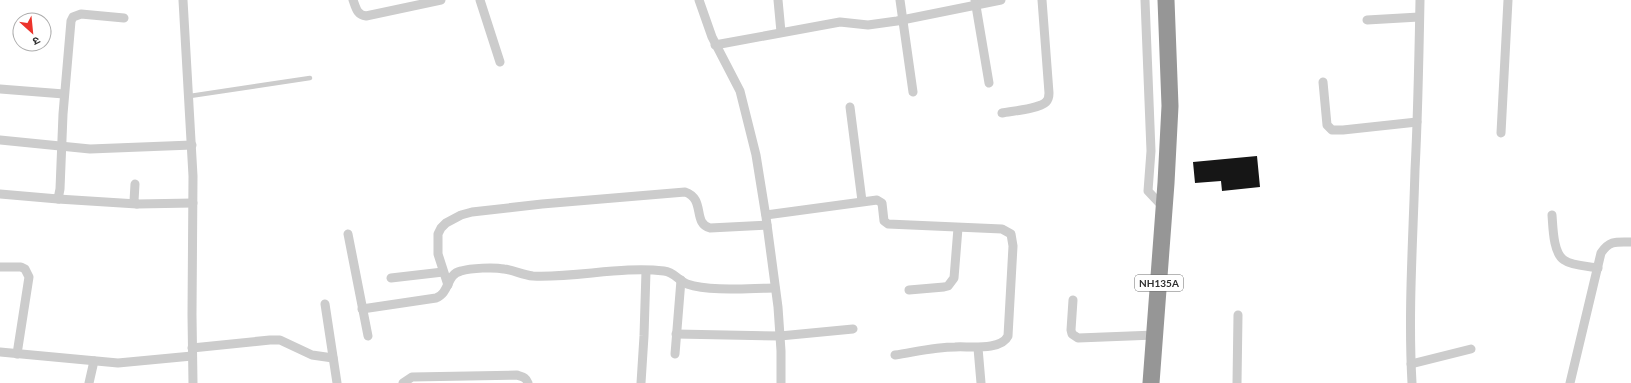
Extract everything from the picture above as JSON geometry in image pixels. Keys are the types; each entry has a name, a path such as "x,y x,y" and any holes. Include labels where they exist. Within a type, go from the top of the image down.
{"highway":[{"name":"NH135A","path":"1152,383 1170,106 1166,0"}],"street":[{"path":"183,0 192,145 193,383"},
{"path":"353,0 358,12 361,15 366,16 441,0"},
{"path":"480,0 500,62"},
{"path":"699,0 715,45 740,91 756,155 766,215 775,288 780,336 781,383"},
{"path":"778,0 781,32"},
{"path":"900,0 913,92"},
{"path":"715,45 840,22 868,25 903,20 975,3 1001,0"},
{"path":"1002,113 1039,105 1046,102 1048,99 1049,92 1042,0"},
{"path":"1145,0 1151,151 1148,191 1164,208"},
{"path":"1412,383 1412,245 1420,0"},
{"path":"1501,133 1508,0"},
{"path":"975,3 989,83"},
{"path":"58,199 64,94 71,21 73,17 80,14 124,18"},
{"path":"1367,20 1419,17"},
{"path":"1322,82 1327,125 1332,130 1417,122"},
{"path":"0,89 64,94"},
{"path":"850,107 862,201"},
{"path":"0,140 90,149 192,145"},
{"path":"135,184 134,201 137,204"},
{"path":"448,284 438,254 438,234 446,223 472,212 587,200 686,192 694,197 702,224 706,227 767,225"},
{"path":"0,194 137,204 193,203"},
{"path":"766,215 873,200 880,201 883,206 884,220 888,224 1002,229 1011,234 1013,240 1008,336 1003,341 978,348 955,347 895,355"},
{"path":"1552,215 1556,250 1559,256 1568,262 1598,268"},
{"path":"909,290 944,287 952,282 954,278 958,228"},
{"path":"348,234 368,336"},
{"path":"1570,383 1601,253 1608,244 1614,242 1631,242"},
{"path":"0,267 25,268 29,277 17,354"},
{"path":"362,309 436,298 444,294 451,278 461,271 496,268 535,276 646,271 671,272 687,284 699,286 724,288 775,288"},
{"path":"641,383 646,271"},
{"path":"391,278 443,272"},
{"path":"675,354 681,280"},
{"path":"1073,300 1071,330 1072,334 1078,338 1155,335"},
{"path":"325,304 337,383"},
{"path":"1237,383 1238,315"},
{"path":"676,334 780,336 853,329"},
{"path":"0,352 118,362 270,340 280,340 312,355 333,358"},
{"path":"978,348 981,383"},
{"path":"1411,364 1471,349"},
{"path":"89,383 94,361"},
{"path":"403,383 412,377 517,375 527,379 528,383"}],"lane":[{"path":"190,96 310,78"}],"building":[{"path":"1257,156 1260,187 1222,191 1221,181 1195,183 1193,162"}]}
